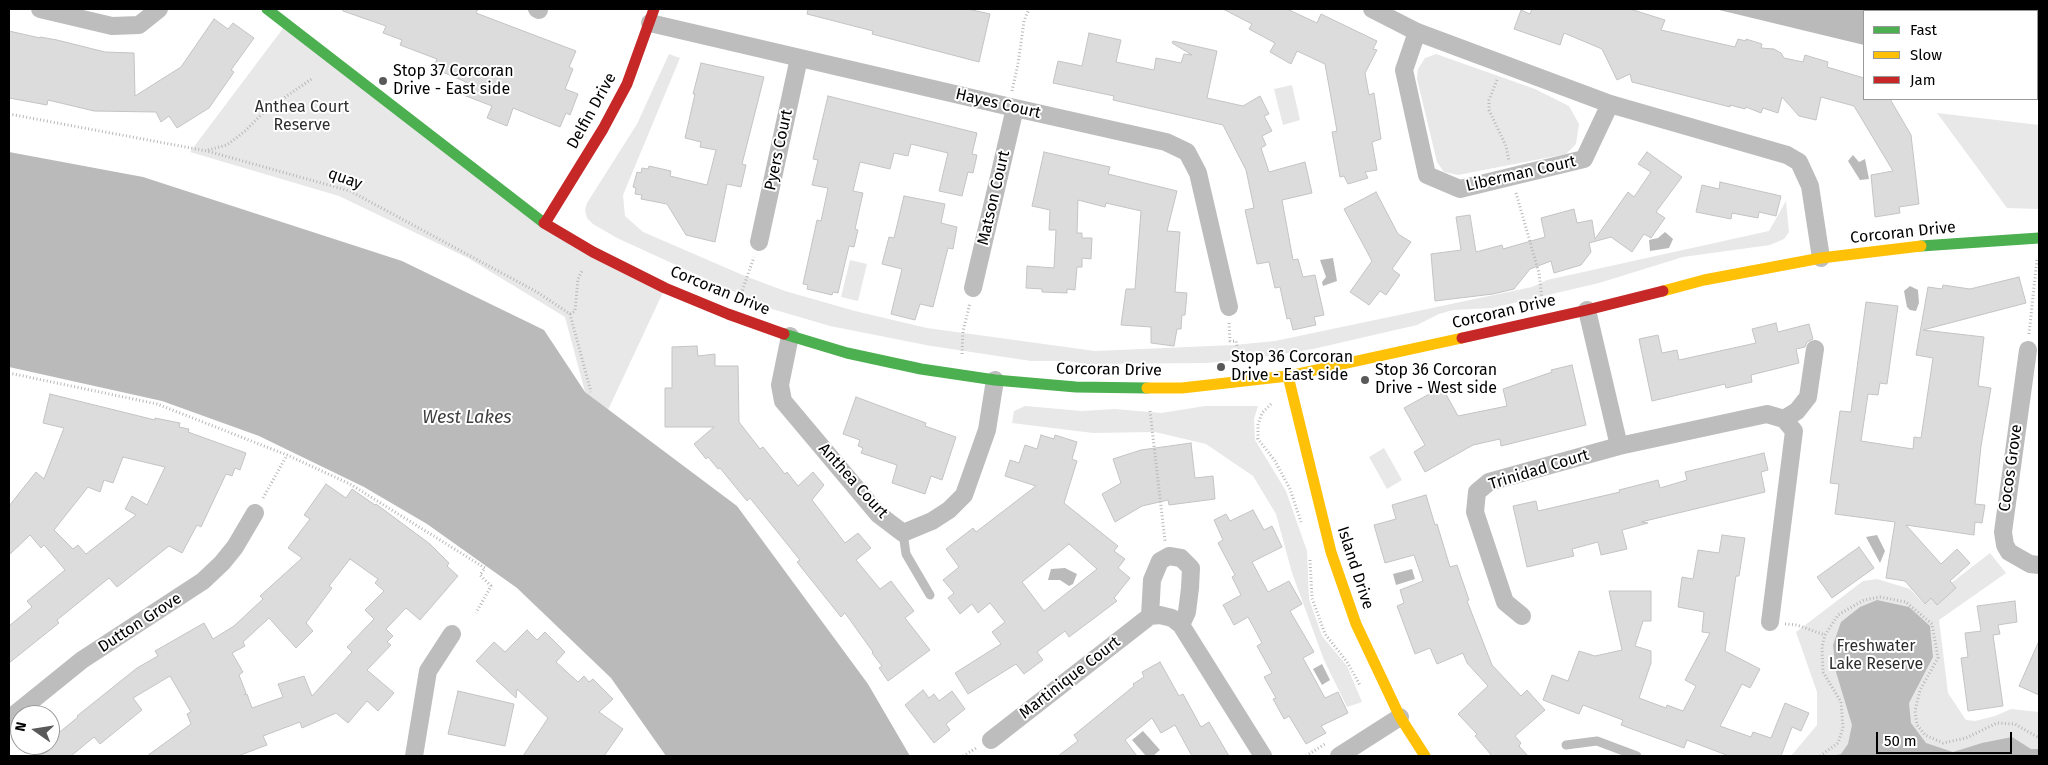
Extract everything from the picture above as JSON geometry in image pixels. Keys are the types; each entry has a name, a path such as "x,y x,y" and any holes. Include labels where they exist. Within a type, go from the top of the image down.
{"street":[{"path":"40,9 112,26 139,24 160,9"},
{"name":"Corcoran Drive","path":"266,9 545,223 593,252 665,288 728,314 790,336 847,353 912,367 995,380 1076,387 1182,388 1288,376 1587,310 1704,280 1822,258 1931,245 2039,238"},
{"path":"1372,9 1417,32 1610,104 1787,155 1799,162 1810,186 1822,258"},
{"name":"Delfin Drive","path":"545,223 603,129 627,84 652,16"},
{"name":"Hayes Court","path":"652,16 799,58 1166,142 1187,152 1198,173 1229,307"},
{"name":"Liberman Court","path":"1417,32 1404,70 1427,175 1460,189 1584,159 1610,104"},
{"name":"Pyers Court","path":"759,242 799,58"},
{"name":"Matson Court","path":"973,288 1015,108"},
{"path":"1587,310 1619,446"},
{"name":"Anthea Court","path":"790,336 780,385 783,401 878,514 903,533"},
{"path":"1770,622 1794,431 1784,420 1797,411 1808,397 1816,349"},
{"name":"Cocos Grove","path":"2028,350 2002,532 2004,545 2009,552 2030,564 2039,565"},
{"name":"Island Drive","path":"1288,376 1331,552 1356,624 1400,718 1425,756"},
{"path":"903,533 932,521 949,510 964,495 987,430 995,380"},
{"name":"Trinidad Court","path":"1522,616 1505,602 1475,512 1477,492 1488,482 1619,446 1767,414 1784,420"},
{"name":"Dutton Grove","path":"9,719 82,660 203,581 235,547 255,513"},
{"path":"1181,625 1187,612 1191,568 1181,558 1169,556 1160,561 1152,580 1150,616 1160,615 1172,618 1181,625 1263,756"},
{"name":"Martinique Court","path":"991,740 1150,616"},
{"path":"414,756 428,671 452,634"},
{"path":"1339,756 1400,718"}],"lane":[{"path":"903,533 906,554 930,595"},
{"path":"1566,745 1597,741 1637,756"}],"path":[{"path":"1015,108 1011,94 1018,64 1024,21 1029,9"},
{"path":"1503,64 1489,100 1488,110 1506,146 1512,177 1539,273 1542,299"},
{"path":"207,151 227,145 245,131 265,111 313,78"},
{"name":"quay","path":"9,114 207,151 350,191 537,292 570,314"},
{"path":"740,297 759,242"},
{"path":"2028,350 2037,258"},
{"path":"582,271 578,279 575,311 570,314 590,392"},
{"path":"962,354 962,331 973,288"},
{"path":"1229,307 1230,341 1236,341 1240,364"},
{"path":"9,373 157,404 287,455 350,484 485,568 480,576 491,586 476,613"},
{"path":"1150,411 1163,535 1169,556"},
{"path":"255,513 287,455"},
{"path":"1820,756 1838,743 1844,728 1841,702 1823,672 1822,647 1825,635 1838,615 1864,600 1880,597 1906,602 1932,624 1938,658 1920,690 1915,711 1917,725 1925,735 1943,743 1966,738 1997,723 2016,724 2039,738"},
{"path":"1770,622 1797,626 1825,635"}],"green space":[{"name":"Anthea Court Reserve","path":"287,23 545,223 665,288 608,410 585,392 565,317 468,258 339,196 190,152"},
{"path":"669,54 680,58 623,195 625,216 643,232 785,291 855,311 927,328 1095,351 1234,345 1275,341 1532,287 1547,280 1769,231 1786,201 1789,232 1784,239 1770,245 1683,257 1599,283 1492,308 1453,310 1439,314 1417,325 1313,349 1250,359 1207,363 1087,364 1066,361 1031,361 931,346 830,326 772,309 617,238 593,224 587,218 585,210 587,203 637,124"},
{"path":"1436,54 1535,89 1569,106 1579,124 1576,144 1566,154 1458,175 1444,172 1437,162 1417,79 1418,69 1425,58"},
{"path":"1292,85 1300,120 1283,125 1274,89"},
{"path":"1937,113 2039,125 2039,209 2007,208"},
{"path":"850,260 867,264 858,301 841,297"},
{"path":"1025,406 1082,411 1115,409 1161,413 1205,406 1258,406 1254,419 1255,440 1286,491 1307,551 1309,599 1322,636 1347,666 1362,702 1347,707 1324,660 1292,573 1276,514 1253,476 1206,444 1155,432 1093,433 1012,423 1014,411"},
{"path":"1384,448 1402,480 1387,489 1369,457"},
{"name":"Freshwater Lake Reserve","path":"1990,553 2006,573 1939,620 1948,693 1966,720 1975,721 1995,716 2011,709 2039,712 2039,756 1791,756 1817,725 1817,692 1796,632 1863,581 1877,579 1910,589 1924,604"}],"water":[{"path":"1715,9 2039,9 2039,85 2038,10 1863,10 1863,45"},
{"name":"West Lakes","path":"9,152 143,177 402,261 544,330 585,392 737,506 868,684 910,756 666,756 611,678 517,588 427,524 364,487 259,436 162,401 9,367"},
{"path":"1853,155 1859,162 1865,159 1869,179 1860,180 1848,161"},
{"path":"1665,232 1673,239 1669,248 1650,251 1649,240 1658,238"},
{"path":"1333,258 1337,281 1323,286 1322,282 1326,277 1320,260"},
{"path":"1910,286 1918,290 1919,303 1916,311 1910,310 1907,307 1904,291"},
{"path":"1877,535 1885,551 1880,563 1866,537"},
{"path":"1065,568 1077,574 1073,584 1069,586 1060,580 1048,580 1051,569"},
{"path":"1412,569 1415,579 1396,585 1393,574"},
{"path":"1877,600 1909,607 1930,626 1933,657 1909,703 1911,723 1926,743 1953,752 1982,743 2012,737 2031,749 2039,749 2039,756 1832,756 1841,754 1848,744 1852,725 1836,672 1833,645 1841,622 1860,607"},
{"path":"1322,664 1330,680 1322,685 1313,669"},
{"path":"1143,731 1160,750 1153,756 1146,756 1132,740"}],"building":[{"path":"343,9 478,9 476,13 576,51 569,67 573,69 565,89 578,94 570,115 566,113 560,127 513,108 507,126 487,118 492,106 461,94 466,82 433,68 437,59 400,45 402,40 383,33 386,26 343,11"},
{"path":"808,9 968,9 990,14 979,62 872,34 873,31 807,14"},
{"path":"1223,9 1287,9 1317,23 1321,14 1377,41 1373,49 1377,50 1365,73 1369,95 1374,93 1381,139 1372,142 1377,170 1365,172 1368,178 1348,184 1344,176 1340,177 1332,132 1337,131 1325,64 1297,51 1291,64 1270,52 1275,43 1249,29 1252,24"},
{"path":"1532,9 1630,9 1665,20 1661,30 1735,47 1738,39 1746,41 1746,39 1762,44 1761,48 1774,49 1781,53 1784,58 1803,62 1805,55 1828,62 1827,67 1863,78 1863,100 1891,100 1911,135 1919,204 1899,207 1900,213 1875,217 1871,175 1893,171 1854,106 1821,97 1816,120 1799,116 1782,97 1778,113 1763,108 1761,113 1746,107 1745,109 1730,105 1730,107 1632,82 1630,74 1617,80 1602,49 1564,33 1560,45 1514,29 1521,10 1530,14"},
{"path":"214,19 228,29 233,23 254,38 231,70 234,72 209,108 177,128 169,116 161,122 156,112 94,111 48,100 47,105 9,98 9,31 105,52 134,53 135,96 181,67"},
{"path":"1089,33 1121,40 1116,62 1154,70 1156,58 1181,63 1184,54 1192,55 1172,43 1173,41 1217,51 1207,98 1243,106 1260,96 1269,114 1264,116 1272,131 1262,136 1266,145 1261,148 1269,172 1305,162 1312,193 1282,200 1293,260 1298,259 1303,277 1315,275 1324,315 1314,317 1316,325 1293,330 1290,318 1287,319 1280,287 1275,288 1269,262 1257,264 1245,210 1254,208 1246,170 1223,125 1113,100 1114,96 1053,83 1058,61 1082,66"},
{"path":"701,63 764,77 742,164 746,165 741,187 727,184 715,242 686,235 667,204 641,199 642,195 635,194 636,188 633,187 637,172 641,173 642,168 648,169 649,166 671,171 670,176 707,185 716,150 700,147 701,142 685,138"},
{"path":"828,96 977,133 972,154 977,155 973,173 968,172 962,196 939,191 948,153 911,144 908,156 894,153 890,169 860,162 853,191 863,193 855,229 858,230 854,247 849,246 838,293 833,292 832,295 807,289 808,285 803,284 817,220 821,221 828,188 812,185 818,160 813,159"},
{"path":"1044,152 1110,167 1108,174 1177,191 1167,231 1180,232 1175,292 1187,293 1185,315 1182,315 1181,329 1177,329 1174,346 1151,343 1151,327 1121,325 1126,289 1135,289 1141,211 1106,203 1105,207 1078,200 1077,233 1082,233 1082,238 1092,238 1091,259 1082,258 1082,267 1077,267 1075,290 1067,289 1067,293 1042,292 1042,289 1026,288 1027,266 1054,268 1056,230 1049,230 1050,210 1032,206"},
{"path":"1647,152 1682,177 1656,212 1665,218 1651,238 1644,234 1632,252 1611,237 1589,243 1591,252 1581,265 1554,273 1551,261 1530,269 1514,289 1493,294 1435,301 1431,254 1461,250 1456,217 1470,215 1476,252 1502,245 1503,249 1545,237 1541,218 1574,209 1577,223 1592,220 1595,239 1628,192 1634,197 1651,172 1638,164"},
{"path":"1720,182 1781,196 1776,216 1759,212 1758,218 1732,213 1731,219 1696,212 1702,185 1719,189"},
{"path":"1376,192 1398,234 1411,242 1392,269 1400,275 1386,295 1380,291 1369,305 1350,292 1372,261 1344,209"},
{"path":"904,196 945,204 941,223 957,227 953,249 948,248 933,307 920,304 915,320 891,314 902,269 882,264 889,237 894,238"},
{"path":"2019,277 2026,303 1923,330 1984,337 1978,386 1991,388 1981,446 1975,504 1985,505 1982,523 1975,522 1974,535 1906,525 1941,564 1957,549 1970,563 1950,581 1956,588 1937,605 1931,598 1925,604 1905,581 1886,578 1895,522 1835,514 1839,484 1830,483 1840,411 1851,412 1866,302 1898,306 1887,384 1880,383 1878,395 1868,394 1861,441 1913,449 1914,437 1921,438 1933,358 1916,355 1928,287 1942,289 1943,285 1970,289"},
{"path":"1776,323 1778,332 1809,324 1813,339 1807,342 1805,347 1796,349 1799,363 1751,375 1752,382 1726,388 1725,384 1652,401 1639,339 1658,335 1662,353 1677,350 1679,360 1756,343 1752,329"},
{"path":"697,346 698,356 715,354 715,366 738,366 739,422 760,449 763,447 785,474 787,472 798,486 813,472 824,485 812,500 845,543 858,533 871,548 856,560 880,589 891,581 914,611 905,618 930,650 888,681 879,668 882,666 845,613 841,617 797,562 800,560 750,498 747,501 720,468 718,469 708,457 706,459 694,444 714,427 665,427 665,388 672,388 672,347"},
{"path":"1572,365 1586,425 1501,446 1500,439 1473,445 1425,472 1414,452 1425,445 1404,408 1442,387 1458,416 1507,406 1503,389 1552,372 1551,370"},
{"path":"50,394 155,420 155,418 180,423 179,427 189,429 188,432 246,453 240,470 235,468 232,476 226,474 201,527 197,525 182,553 169,546 117,587 109,578 57,620 59,623 9,663 9,626 32,607 27,601 65,570 44,545 41,548 30,535 9,555 9,506 36,472 44,479 64,428 43,423","holes":["123,457 165,467 147,505 132,496 125,509 136,515 86,554 78,545 73,549 54,530 88,487 100,492 104,480 113,483"]},
{"path":"856,397 926,423 925,426 956,437 942,480 931,476 925,494 892,483 897,465 861,453 863,448 858,446 860,440 843,434"},
{"path":"1041,435 1054,439 1055,435 1077,442 1072,459 1077,461 1064,503 1118,546 1114,551 1125,559 1118,568 1130,578 1114,598 1117,601 1069,637 1065,631 1037,652 1043,660 1024,674 1016,664 968,694 955,673 1001,644 992,632 1005,622 990,603 978,613 972,604 960,614 948,598 954,593 943,580 959,567 946,549 973,528 976,532 1036,486 1005,476 1010,460 1019,463 1025,445 1037,449","holes":["1069,544 1097,569 1044,611 1022,582"]},
{"path":"1191,443 1195,478 1213,476 1215,499 1169,505 1168,500 1142,506 1115,522 1102,494 1121,483 1113,459 1141,450"},
{"path":"1764,453 1768,470 1761,472 1765,492 1641,522 1648,523 1622,530 1627,549 1601,555 1598,542 1572,549 1574,556 1527,567 1513,506 1536,501 1538,511 1620,492 1619,490 1658,480 1660,488 1687,480 1685,472"},
{"path":"326,484 346,498 352,489 376,504 430,544 449,563 447,566 458,576 420,620 406,608 386,629 393,636 387,642 391,645 367,670 394,693 378,711 367,701 348,723 336,713 302,728 300,722 263,736 267,745 238,756 147,756 191,724 187,714 191,712 170,676 133,698 142,710 100,744 94,737 71,756 31,756 60,755 60,732 137,668 158,656 155,651 204,623 213,639 234,626 263,599 260,596 302,558 288,548 310,519 304,515","holes":["350,559 378,579 375,583 384,591 365,610 374,619 347,647 352,652 312,696 304,676 278,684 283,697 252,708 247,694 244,695 246,693 239,675 243,672 232,653 245,646 243,642 269,618 296,648 313,631 306,623 332,588 329,586"]},
{"path":"1426,495 1450,567 1457,565 1469,600 1467,601 1492,665 1521,696 1527,690 1545,710 1515,736 1521,743 1519,746 1528,756 1492,756 1475,736 1477,734 1458,714 1488,686 1467,663 1463,653 1437,664 1430,648 1415,654 1397,606 1404,603 1400,590 1423,581 1414,555 1385,563 1374,525 1396,519 1392,505"},
{"path":"1253,510 1264,530 1272,526 1282,547 1252,562 1268,592 1289,581 1302,604 1290,611 1314,652 1303,658 1325,698 1338,692 1348,713 1321,726 1326,733 1306,744 1289,716 1284,719 1273,699 1276,698 1264,677 1272,673 1257,646 1262,643 1248,617 1234,625 1223,605 1241,595 1232,577 1235,575 1218,543 1223,540 1214,520 1226,514 1230,521"},
{"path":"1722,535 1745,538 1739,576 1736,576 1725,651 1760,669 1750,688 1742,684 1720,726 1751,737 1753,732 1771,738 1785,703 1809,713 1801,731 1792,727 1781,756 1729,756 1687,740 1684,748 1621,725 1623,720 1583,705 1579,714 1543,700 1552,675 1568,681 1579,651 1595,656 1622,650 1609,591 1651,591 1651,621 1643,621 1635,646 1651,651 1651,663 1639,698 1666,708 1667,705 1683,711 1696,686 1685,680 1710,633 1702,632 1704,612 1678,607 1682,577 1693,579 1698,550 1719,553"},
{"path":"1859,547 1874,568 1832,598 1817,577"},
{"path":"2015,601 2017,622 1998,625 2000,634 1993,635 2003,706 1968,711 1961,658 1968,657 1965,633 1981,631 1977,606"},
{"path":"527,630 537,640 545,632 565,652 556,662 578,682 584,676 589,682 593,679 613,699 599,712 623,729 604,756 523,756 548,718 517,689 516,698 476,661 494,642 505,652"},
{"path":"2039,641 2039,695 2019,686"},
{"path":"1160,662 1179,696 1183,694 1201,727 1209,722 1229,756 1192,756 1175,725 1161,733 1152,718 1125,740 1137,756 1058,756 1078,741 1074,735 1134,686 1133,684 1144,677 1142,672"},
{"path":"923,690 929,698 934,694 939,701 952,691 965,709 946,724 950,730 934,743 905,705"},
{"path":"458,691 514,704 505,746 448,734"}],"traffic: fast":[{"path":"267,9 544,223"},
{"path":"1921,246 2039,238"},
{"path":"784,334 847,353 921,369 995,380 1076,387 1147,388"}],"traffic: slow":[{"path":"1663,291 1704,280 1821,258 1921,246"},
{"path":"1147,388 1182,388 1288,376 1462,338"},
{"path":"1288,376 1331,552 1356,624 1400,717 1425,756"}],"traffic: jam":[{"path":"545,223 603,129 627,84 654,9"},
{"path":"544,223 593,252 665,288 728,314 784,334"},
{"path":"1462,338 1663,291"}],"place":[{"name":"Stop 37 Corcoran Drive - East side","path":"383,81"},
{"name":"Stop 36 Corcoran Drive - East side","path":"1221,367"},
{"name":"Stop 36 Corcoran Drive - West side","path":"1365,380"}]}
